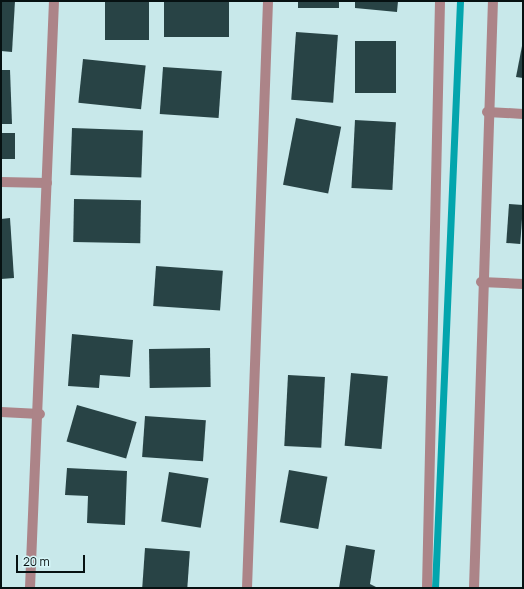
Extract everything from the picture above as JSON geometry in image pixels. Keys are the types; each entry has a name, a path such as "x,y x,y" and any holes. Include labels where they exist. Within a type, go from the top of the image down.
{"street":[{"path":"30,588 40,414 54,1"},
{"path":"247,588 268,1"},
{"path":"426,588 440,1"},
{"path":"474,588 486,112 493,1"},
{"path":"486,112 523,114"},
{"path":"1,182 47,183"},
{"path":"481,282 523,284"},
{"path":"1,412 40,414"}],"building":[{"path":"1,1 15,1 12,52 1,51"},
{"path":"105,1 149,1 149,40 105,40"},
{"path":"164,1 229,1 229,37 164,37"},
{"path":"298,1 339,1 339,8 298,8"},
{"path":"355,1 398,1 397,12 355,8"},
{"path":"296,32 338,35 333,103 291,100"},
{"path":"355,41 396,41 396,93 355,93"},
{"path":"523,46 523,78 516,77"},
{"path":"83,59 146,66 141,109 78,103"},
{"path":"163,67 222,71 219,118 160,114"},
{"path":"1,70 10,70 12,124 1,124"},
{"path":"296,118 341,127 328,194 283,185"},
{"path":"355,120 396,122 392,190 351,188"},
{"path":"72,128 143,130 141,177 70,175"},
{"path":"1,133 15,133 15,159 1,159"},
{"path":"74,199 141,200 140,243 73,242"},
{"path":"509,204 523,205 520,244 506,243"},
{"path":"10,218 14,278 1,279 1,219"},
{"path":"156,266 223,271 220,311 153,306"},
{"path":"72,334 133,340 130,377 100,375 99,388 68,386"},
{"path":"210,348 211,387 150,388 149,349"},
{"path":"351,373 388,376 381,449 345,446"},
{"path":"288,375 325,377 321,448 284,446"},
{"path":"77,405 137,422 126,459 67,442"},
{"path":"145,416 206,420 203,461 142,457"},
{"path":"67,468 127,471 125,525 87,523 88,496 65,495"},
{"path":"289,470 327,477 318,529 280,522"},
{"path":"169,472 209,478 201,528 161,521"},
{"path":"346,545 375,550 370,584 378,588 339,588"},
{"path":"145,548 190,551 187,588 142,588"}],"waterway":[{"path":"435,588 460,1"}]}
